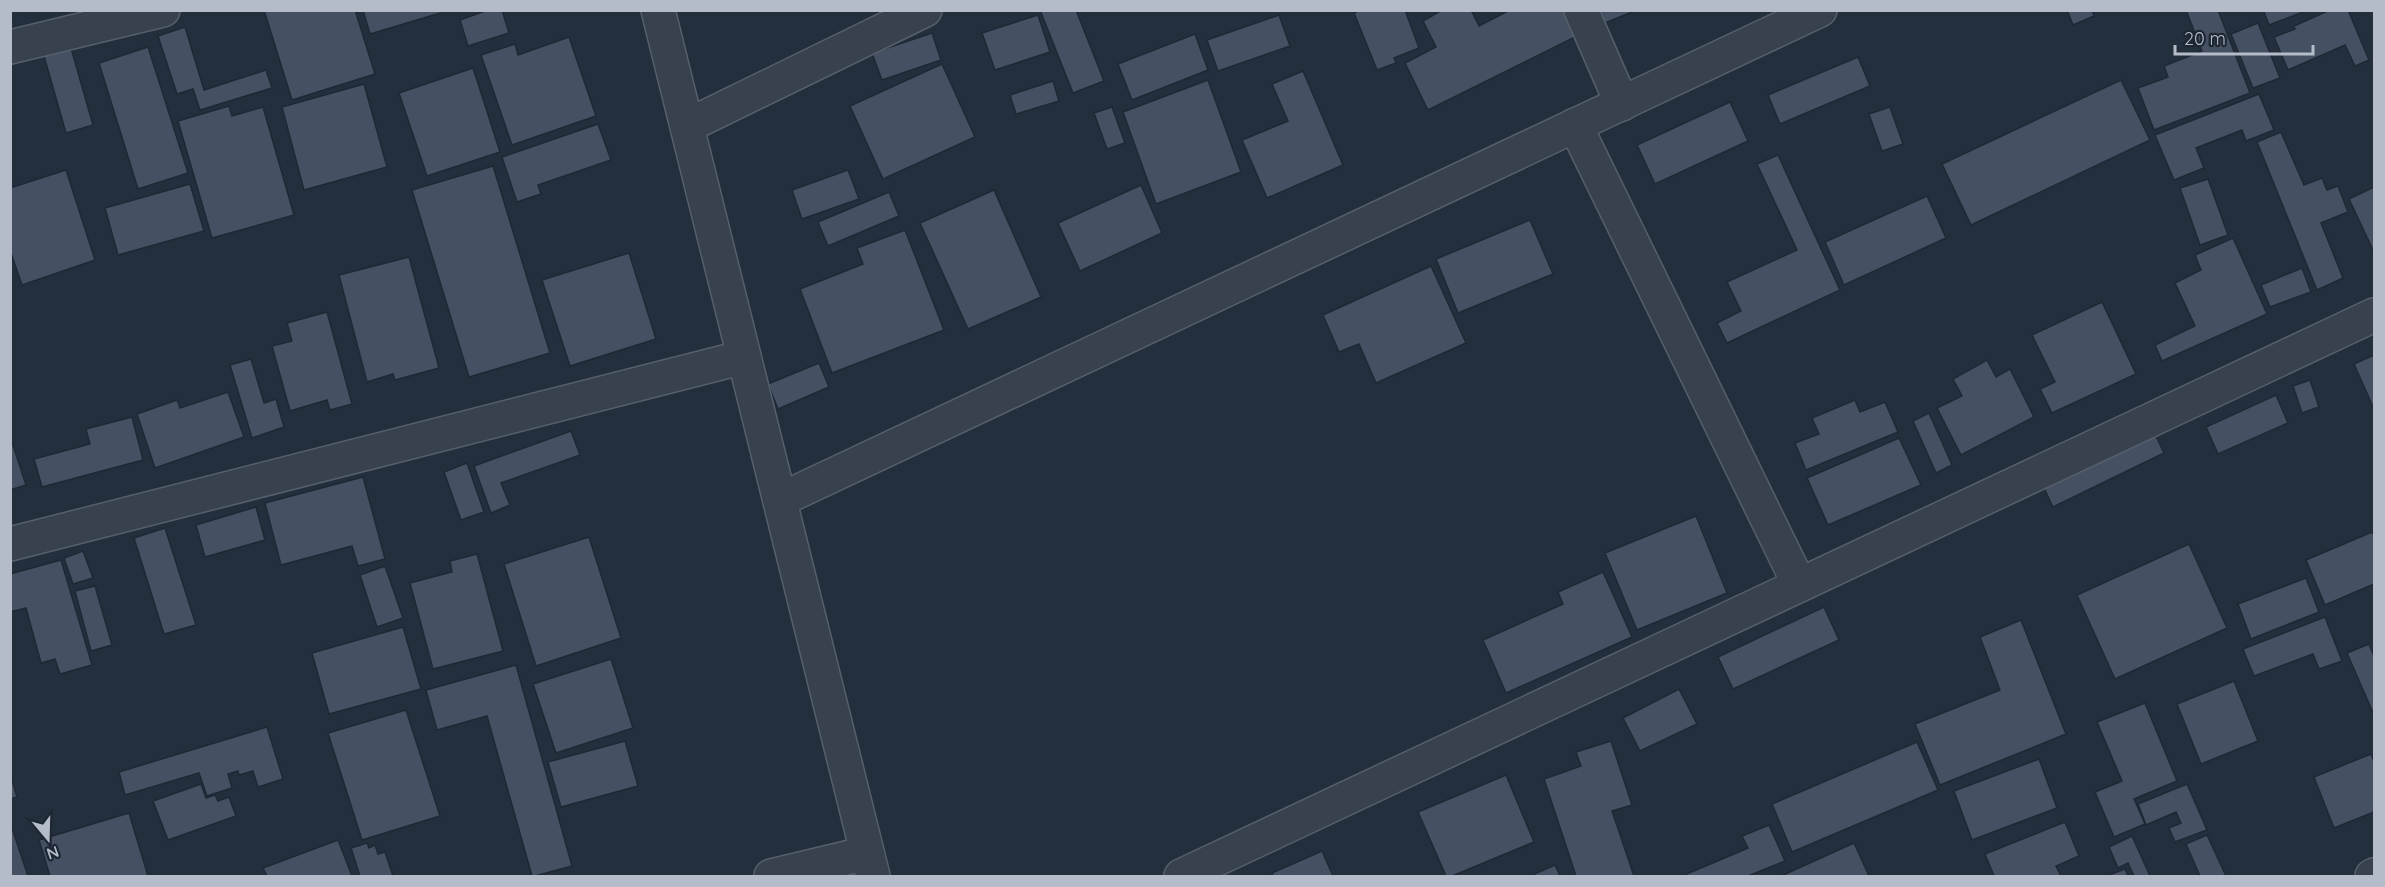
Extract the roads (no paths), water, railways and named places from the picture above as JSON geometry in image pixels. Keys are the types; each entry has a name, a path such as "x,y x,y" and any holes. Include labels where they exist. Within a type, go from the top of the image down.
{"street":[{"path":"10,47 163,10"},
{"path":"658,10 870,865 771,876"},
{"path":"687,126 925,10"},
{"path":"1581,10 1622,104"},
{"path":"780,500 1820,10"},
{"path":"1575,125 1799,584"},
{"path":"1181,876 2374,315"},
{"path":"10,544 744,357"}]}
